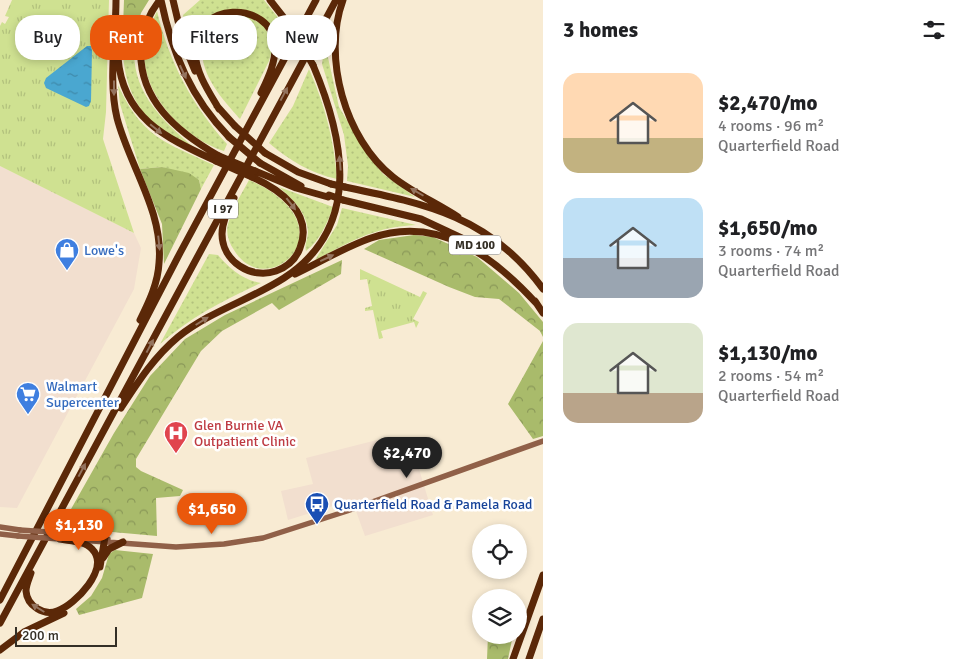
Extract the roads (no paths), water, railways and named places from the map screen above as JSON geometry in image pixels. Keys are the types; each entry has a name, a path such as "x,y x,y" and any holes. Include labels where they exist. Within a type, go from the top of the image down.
{"highway":[{"path":"160,0 174,49 185,77 200,103 229,137 260,163 294,182 329,196"},
{"path":"160,0 150,14 142,38 142,67 145,82 155,103 174,125 218,158"},
{"name":"MD 100","path":"173,0 183,42 205,89 234,126 265,152 298,172 331,184 409,201 458,217 484,232 512,254 543,289"},
{"path":"267,287 300,266 317,248 330,226 337,204 341,181 338,145 330,112 313,65 288,24 270,0"},
{"name":"I 97","path":"0,600 212,194 316,0"},
{"name":"I 97","path":"0,624 336,0"},
{"path":"343,0 334,37 334,60 343,98 356,127 378,162 392,177 458,217"},
{"path":"116,2 119,66 125,87 134,106 151,126 164,136 254,174 296,188 329,196"},
{"path":"88,432 152,296 160,262 159,241 154,217 120,128 115,108 113,87 116,2"},
{"path":"212,194 270,73 275,55 275,40 269,26 250,11 234,8 218,12 206,20 196,39 195,55 199,72 219,109"},
{"path":"254,174 284,195 295,208 302,224 302,242 295,257 284,267 270,273 254,272 239,266 227,253 222,236 229,209 272,116"},
{"name":"MD 100","path":"329,196 421,219 463,238 502,265 543,313"},
{"path":"109,419 120,409 143,373 178,337 205,318 370,238 393,232 418,231 453,238 474,249 506,272 537,304"},
{"path":"0,589 49,508"},
{"path":"59,513 27,585 27,596 33,606 42,612 53,612 68,606 91,581 100,560 107,551 123,542"},
{"path":"61,536 87,545 93,549 100,560"},
{"path":"0,650 24,632 78,604 95,583 104,540"},
{"path":"513,659 543,567"},
{"path":"528,614 543,574"},
{"path":"529,659 543,619"}],"main road":[{"path":"0,534 19,533 61,536 176,547 224,544 262,538 330,517 526,449 543,441"},
{"path":"526,449 543,446"},
{"path":"0,528 19,533"}],"water":[{"path":"90,46 90,60 92,60 91,101 89,106 86,107 46,88 44,83 46,78 69,60 80,60 80,51"}],"place":[{"name":"Lowe's","path":"67,271"},
{"name":"Walmart Supercenter","path":"28,415"},
{"name":"Glen Burnie VA Outpatient Clinic","path":"176,454"},
{"name":"Quarterfield Road & Pamela Road","path":"317,525"}]}
